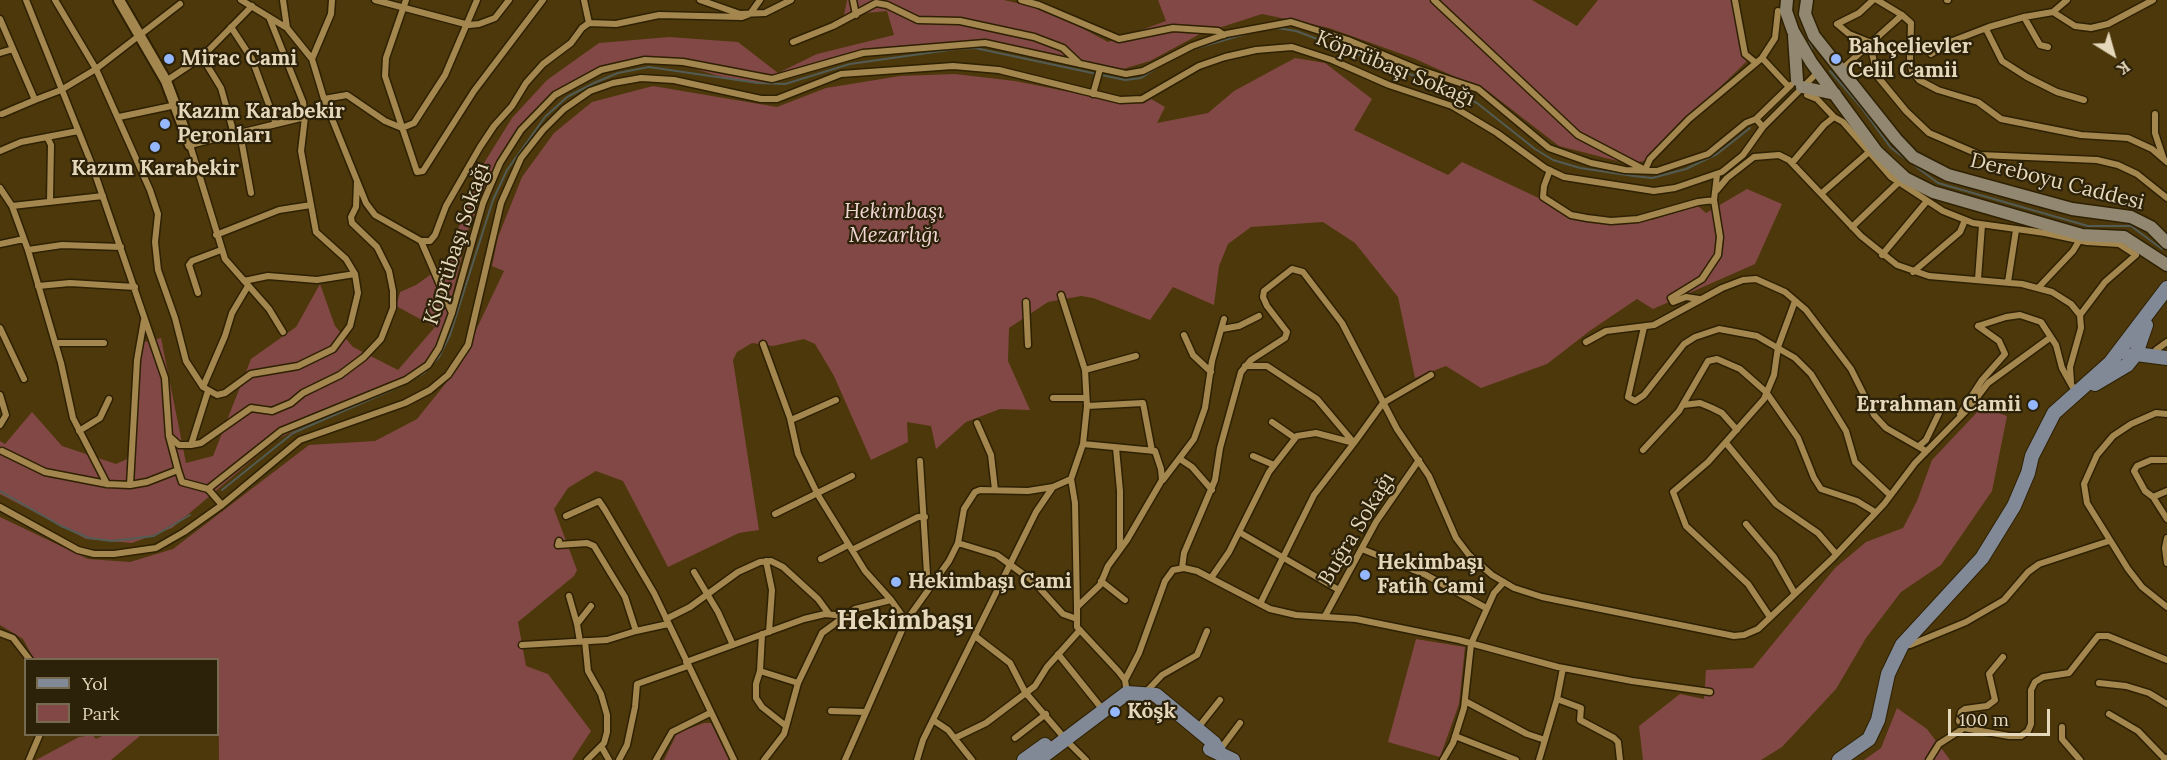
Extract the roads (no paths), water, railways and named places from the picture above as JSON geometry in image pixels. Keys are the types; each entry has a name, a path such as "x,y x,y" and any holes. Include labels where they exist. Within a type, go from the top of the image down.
{"main road":[{"path":"1787,0 1786,11 1793,31 1815,67 1891,168 1919,186 2082,235 2124,237 2167,265"},
{"name":"Dereboyu Caddesi","path":"1807,0 1805,14 1809,26 1841,71 1913,158 1930,168 2072,210 2131,217 2151,227 2167,243"},
{"path":"1793,31 1799,87 1835,94"},
{"path":"1815,67 1825,72 1830,68 1832,62 1830,56"},
{"path":"1839,760 1869,739 1878,720 1888,674 1896,654 1982,558 2014,506 2028,473 2032,456 2054,413 2075,389 2136,344 2167,288"},
{"path":"2127,365 2151,316 2167,297"},
{"path":"2136,344 2160,358"},
{"path":"2075,389 2127,365 2160,358"},
{"path":"1852,760 1875,741 1886,722 1896,674 1910,645 1985,562 2018,511 2031,479 2041,438"},
{"path":"1024,760 1097,718 1126,687 1145,694 1156,695 1214,743 1219,756"},
{"path":"1145,694 1209,749 1219,756 1233,760"},
{"path":"1038,760 1063,737"}],"street":[{"path":"26,0 103,196 165,378 169,436 182,482 208,489 222,505"},
{"path":"55,0 96,69 119,117 158,214 155,242 158,270 175,318 186,361 206,389 217,395 225,393 251,375 297,366 333,349 350,326 358,293 355,274 346,259 316,232 301,151 305,117 294,77 269,17"},
{"path":"119,0 166,81 176,105 225,259 283,332"},
{"path":"241,0 287,28 312,59 324,99 366,203 375,215 421,241 430,241 435,235 446,206 475,157 526,83 589,23 616,24 659,15 726,17 765,13 791,0"},
{"path":"283,0 287,28"},
{"path":"312,59 331,14 332,0"},
{"path":"375,0 469,25 495,18 509,0"},
{"path":"406,0 386,58 386,76 417,172 423,171 474,91 543,0"},
{"path":"324,99 347,95 386,121 402,128 414,123 445,75 469,25 477,0"},
{"path":"584,0 589,23"},
{"path":"699,0 740,14 750,14"},
{"path":"750,14 760,0"},
{"path":"853,0 856,15"},
{"path":"1021,0 1081,21 1119,39 1173,28 1218,31 1224,35"},
{"path":"1434,0 1578,135 1645,170 1650,159 1689,119 1762,58 1775,38 1778,11"},
{"path":"1735,0 1745,54 1756,63"},
{"path":"1869,42 1849,34 1837,24 1859,13 1873,0"},
{"path":"1877,0 1911,23 1910,59 1912,71 1919,80 1938,90 1978,102 2001,119 2081,135 2128,138 2152,149 2165,160"},
{"path":"1931,54 1950,42 1986,29 2024,17 2054,12 2067,0"},
{"path":"2054,12 2075,26 2091,28 2108,24 2153,0"},
{"path":"793,42 856,15 876,3 887,5 918,20 960,21 1034,37 1063,48 1080,64"},
{"path":"2,114 61,90 96,69 180,4"},
{"path":"166,81 202,57 252,6"},
{"path":"1841,71 1869,42 1889,29 1902,15"},
{"path":"2024,17 2040,45 2048,47"},
{"path":"0,19 35,100"},
{"name":"Köprübaşı Sokağı","path":"208,489 281,431 413,375 428,365 440,348 483,203 500,163 521,130 555,95 601,70 645,60 683,62 772,79 862,53 985,43 1080,64 1099,71 1126,74 1143,71 1192,46 1224,35 1291,22 1316,28 1415,68 1478,89 1549,148 1626,170 1657,171 1679,166 1708,154 1738,128 1756,119 1799,87"},
{"path":"231,27 252,59 276,124"},
{"path":"1986,29 2002,61 2057,92 2084,100"},
{"path":"1869,42 1878,77 1906,111 1929,133 1980,155 2077,158 2118,165 2137,174 2167,198"},
{"name":"Köprübaşı Sokağı","path":"0,507 78,550 94,554 114,554 156,548 184,532 222,505 300,440 405,403 430,390 448,375 468,345 501,203 521,158 543,130 564,109 590,91 641,78 674,80 761,99 777,99 841,74 953,66 999,70 1094,91 1120,100 1142,99 1199,66 1256,50 1292,47 1323,57 1389,85 1452,106 1497,133 1550,171 1588,182 1654,191 1675,188 1717,175 1743,155 1763,127 1815,67"},
{"path":"0,53 13,50"},
{"path":"202,57 221,88 237,133 251,193"},
{"path":"1762,58 1843,122 1899,182 1927,201 1963,219 1982,225 2079,241 2119,244 2136,255 2105,282 2080,315"},
{"path":"1799,87 1815,67"},
{"path":"1094,91 1099,71"},
{"path":"119,117 176,105"},
{"path":"2155,114 2155,133 2165,160"},
{"path":"190,145 305,117"},
{"path":"1792,163 1834,117"},
{"path":"1756,119 1763,127"},
{"path":"0,152 21,142 78,131"},
{"path":"47,137 51,145 50,201"},
{"path":"1822,193 1869,152"},
{"path":"1717,190 1727,178 1754,158 1779,155 1792,163 1852,227 1882,255 1912,272 2008,282 2052,292 2071,304 2080,315 2081,328 2070,367 2075,389"},
{"path":"1550,171 1543,197 1572,215 1587,218 1611,221 1638,219 1698,202 1714,200"},
{"path":"1699,299 1686,297 1672,302 1671,298 1702,279 1718,255 1720,237 1714,200 1717,175"},
{"path":"169,436 179,445 201,443 251,408 272,411 291,403 303,393 340,375 364,357 381,339 393,308 393,291 389,271 377,247 352,224 351,217 356,207 357,182"},
{"path":"1852,227 1899,182"},
{"path":"0,188 12,206 28,250 55,343 73,418 107,484"},
{"path":"12,206 103,196"},
{"path":"1882,255 1927,201"},
{"path":"1912,272 1960,232 1968,201"},
{"path":"216,235 279,210 311,205"},
{"path":"1978,279 1982,225"},
{"path":"2008,282 2016,230"},
{"path":"0,244 24,239"},
{"path":"421,241 452,313"},
{"path":"2037,288 2073,252 2079,241"},
{"path":"28,250 62,245 121,247"},
{"path":"198,292 189,265 192,261 221,250"},
{"path":"1182,568 1184,553 1212,490 1238,380 1245,366 1285,338 1287,332 1263,297 1264,291 1292,269 1303,272 1342,323 1383,403 1429,476 1456,538 1469,555 1504,582 1542,597 1734,636 1744,635 1758,628 1795,594 1875,512 1926,451 1954,424 1988,383 2051,337"},
{"path":"191,445 206,389 232,313 246,284 268,276 317,280 355,274"},
{"path":"1586,342 1606,331 1644,327 1666,320 1699,299 1743,280 1756,279 1775,286 1806,310 1851,369 1874,415 1886,428 1926,451"},
{"path":"38,286 70,283 135,287"},
{"path":"1061,295 1085,370 1087,402 1083,444 1071,479 1075,503 1077,627 1126,687"},
{"path":"1770,617 1748,584 1686,526 1673,492 1725,443 1767,392 1774,375 1778,347 1795,301"},
{"path":"1026,302 1028,345"},
{"path":"1954,424 1982,380 2006,354 1998,340 1978,326 2006,316 2020,315 2041,322 2051,337 2062,368 2075,389"},
{"path":"1222,329 1239,326 1259,316"},
{"path":"130,485 137,360 145,317"},
{"path":"1077,607 1101,582 1162,480 1180,459 1198,429 1206,408 1211,372 1224,319"},
{"path":"1644,327 1628,397 1635,401 1644,395 1684,344 1719,329 1757,336 1778,347 1811,374 1846,431 1855,462 1890,495"},
{"path":"0,328 24,380"},
{"path":"1184,335 1193,355 1211,372"},
{"path":"2160,358 2156,350 2167,342"},
{"path":"55,343 104,343"},
{"path":"763,344 791,420 798,454 818,495 850,548 906,621"},
{"path":"1085,370 1136,356"},
{"path":"1643,450 1683,405 1708,361 1717,359 1740,369 1767,392 1798,438 1814,478 1821,489 1857,501 1875,512"},
{"path":"1245,366 1267,366 1317,399 1354,443"},
{"path":"1260,604 1314,495 1383,403 1431,375"},
{"path":"0,395 6,415 0,425"},
{"path":"1053,398 1087,402 1143,403 1152,451"},
{"path":"79,431 100,418 109,399"},
{"path":"791,420 836,400"},
{"path":"1683,405 1700,404 1712,408 1722,413 1737,430"},
{"path":"1919,446 1926,440 1940,411"},
{"path":"2167,414 2157,413 2131,424 2114,436 2097,455 2084,484 2087,502 2109,541 2142,588 2167,608"},
{"path":"1272,422 1295,438"},
{"path":"977,423 991,455 995,490"},
{"path":"1211,578 1239,532 1274,465 1295,438 1305,432 1354,443"},
{"path":"1725,443 1776,504 1818,533 1836,554"},
{"path":"1083,444 1155,451 1160,464 1162,480"},
{"path":"1116,448 1120,491 1119,549"},
{"path":"2,451 45,472 107,484 130,485 164,477 178,470"},
{"path":"1253,456 1274,465"},
{"path":"1180,459 1192,467 1212,490"},
{"name":"Buğra Sokağı","path":"1325,616 1376,522 1419,460"},
{"path":"2167,460 2151,460 2137,466 2134,471 2145,491 2153,496 2167,519"},
{"path":"920,461 928,590"},
{"path":"775,514 818,495 852,476"},
{"path":"845,760 906,621 958,543 964,509 971,496 980,490 1028,490 1053,487 1071,479"},
{"path":"917,760 933,720 1036,512 1053,487"},
{"path":"2153,496 2167,491"},
{"path":"566,516 599,501 654,593 734,760"},
{"path":"821,560 918,517 925,517"},
{"path":"1746,524 1774,557 1795,594"},
{"path":"1239,532 1338,590"},
{"path":"2167,538 2165,548 2167,563"},
{"path":"559,541 558,545 587,543 594,546 625,597 636,632"},
{"path":"1910,645 1966,622 2004,600 2028,572 2039,564 2109,541"},
{"path":"958,543 997,555 1050,596 1063,614 1077,619"},
{"path":"1362,549 1425,575 1486,608"},
{"path":"766,561 772,590 756,684 756,698 768,712 786,726"},
{"path":"522,645 607,640 667,622 738,572 766,561 783,567 818,599 829,614"},
{"path":"1126,687 1165,581 1173,570 1182,568 1211,578 1260,604 1296,615 1356,619 1471,644 1563,668 1710,692"},
{"path":"694,572 733,645"},
{"path":"1101,582 1125,600"},
{"path":"1443,760 1455,736 1465,701 1471,644 1486,608 1494,593 1504,582"},
{"path":"569,596 583,642 588,671 602,694 607,715 607,732 601,746 587,760"},
{"path":"764,760 784,734 798,684 822,633 855,609 891,600"},
{"path":"577,624 591,606"},
{"path":"619,760 627,745 637,684 804,619 829,614 845,616"},
{"path":"955,738 986,723 1035,686 1058,654 1080,630"},
{"path":"1145,694 1162,675 1197,654 1207,631"},
{"path":"0,633 13,638 28,658"},
{"path":"975,636 1010,663 1025,692 1086,760"},
{"path":"1929,760 1939,744 1964,728 2009,736 2021,736 2028,731 2031,724 2031,690 2035,682 2043,677 2069,673 2098,636 2109,636 2167,660"},
{"path":"1058,654 1103,710"},
{"path":"1964,728 1959,721 1965,709 1987,706 1995,700 1989,674 2003,657"},
{"path":"1539,760 1557,699 1563,668"},
{"path":"760,671 798,684"},
{"path":"2099,682 2138,689 2167,704"},
{"path":"1557,699 1581,708 1580,720 1614,738 1618,742 1620,760"},
{"path":"1197,729 1220,700"},
{"path":"1465,701 1527,734 1545,740"},
{"path":"831,711 866,712"},
{"path":"656,760 672,732 710,713"},
{"path":"1015,738 1046,714"},
{"path":"2109,714 2138,730 2166,760"},
{"path":"933,720 955,738 972,760"},
{"path":"1219,756 1240,723"},
{"path":"2062,727 2062,739 2080,760"},
{"path":"29,760 40,736"},
{"path":"1455,736 1501,757 1516,760"},
{"path":"601,746 609,760"}],"waterway":[{"path":"1802,21 1812,49"},
{"path":"1190,50 1256,31 1277,28 1296,31 1457,92 1477,103 1535,149 1553,160 1580,168 1634,176 1652,178 1686,169 1717,154 1750,128"},
{"path":"222,490 293,433 403,385 424,373 439,357 450,335 493,200 507,170 545,117 567,97 594,83 618,73 649,67 758,83 785,84 850,64 975,48 1125,80 1141,78 1163,64"},
{"path":"1830,71 1861,107 1891,148 1938,183 2088,226 2131,226 2162,249"},
{"path":"0,491 61,526 89,538 112,541 154,536 190,515"}],"place":[{"name":"Mirac Cami","path":"169,59"},
{"name":"Bahçelievler Celil Camii","path":"1836,59"},
{"name":"Kazım Karabekir Peronları","path":"165,124"},
{"name":"Kazım Karabekir","path":"155,147"},
{"name":"Errahman Camii","path":"2033,405"},
{"name":"Hekimbaşı Fatih Cami","path":"1365,575"},
{"name":"Hekimbaşı Cami","path":"896,582"},
{"name":"Köşk","path":"1115,712"}],"district":[{"name":"Hekimbaşı","path":"905,621"}],"park label":[{"name":"Hekimbaşı Mezarlığı","path":"894,224"}]}
